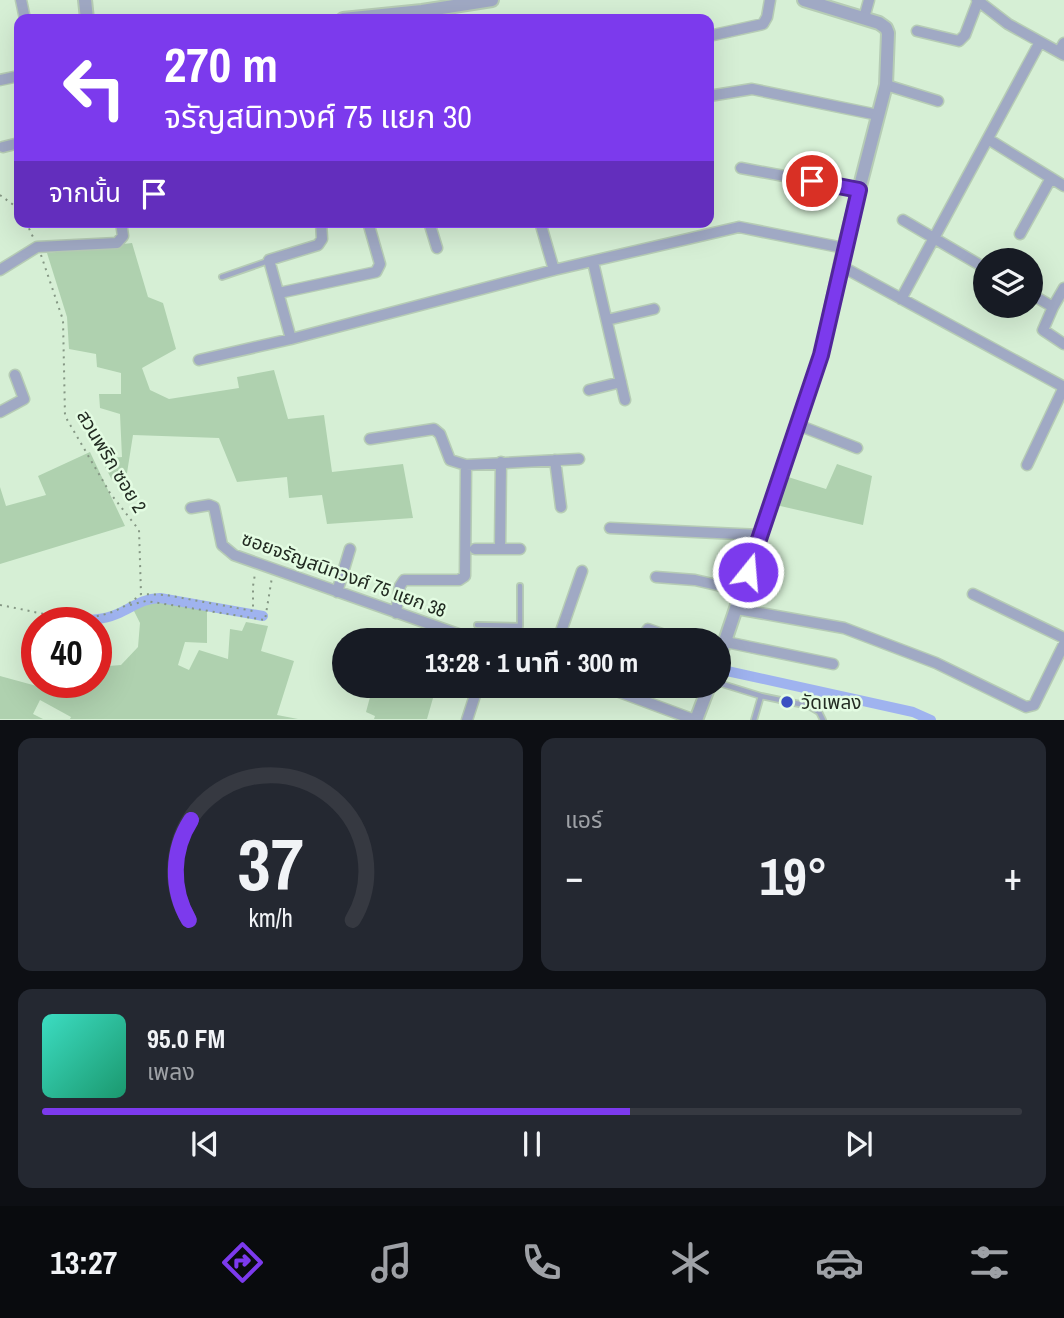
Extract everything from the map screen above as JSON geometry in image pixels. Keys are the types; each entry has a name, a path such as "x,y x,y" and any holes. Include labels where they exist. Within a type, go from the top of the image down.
{"street":[{"path":"392,14 492,0"},
{"path":"714,35 764,24 770,0"},
{"path":"731,628 821,355 844,248 886,85 887,30 883,25 804,0"},
{"path":"864,18 869,0"},
{"path":"916,31 959,41 965,35 977,1 1008,24 1040,42 1062,50"},
{"path":"901,299 1040,42"},
{"path":"886,85 938,101"},
{"path":"714,95 752,89 878,115"},
{"path":"988,139 1064,186"},
{"path":"4,147 14,144"},
{"path":"741,169 859,190"},
{"path":"1020,234 1051,178"},
{"path":"903,220 973,261"},
{"path":"199,360 291,339 554,270 744,227 844,248"},
{"path":"0,270 37,247 115,245 122,239 121,228"},
{"path":"291,339 269,260 318,245 322,239 321,228"},
{"path":"279,293 376,272 380,264 370,228"},
{"path":"431,228 437,248"},
{"path":"542,228 554,270"},
{"path":"593,262 625,400"},
{"path":"841,266 1064,387 1027,466"},
{"path":"1064,288 1044,330 1064,344"},
{"path":"1043,301 1053,307"},
{"path":"607,320 654,309"},
{"path":"0,412 24,399 15,375"},
{"path":"589,390 621,382"},
{"path":"798,425 857,448"},
{"path":"370,439 434,429 440,434 452,461 467,465 579,459"},
{"path":"555,460 561,507"},
{"path":"500,549 501,462"},
{"path":"396,613 400,586 404,580 459,580 465,576 467,465"},
{"name":"ซอยจรัญสนิทวงศ์ 75 แยก 38","path":"191,508 212,506 223,547 234,555 440,628"},
{"path":"610,528 760,535"},
{"path":"337,592 350,549"},
{"path":"475,549 520,549"},
{"path":"562,628 582,571"},
{"path":"656,577 695,580 743,591"},
{"path":"973,594 1064,638"},
{"path":"737,608 844,628 936,663 1026,707 1034,705 1064,644"},
{"path":"731,643 833,664"},
{"path":"471,718 475,698"},
{"path":"644,698 696,719 704,698"}],"lane":[{"path":"222,277 269,260"},
{"path":"477,625 520,626 520,586"},
{"path":"731,687 809,706 819,712 822,719"},
{"path":"754,719 761,696"}],"path":[{"name":"สวนพริก ซอย 2","path":"29,228 64,320 65,416 110,493 139,530 141,594"},
{"path":"0,605 80,619 108,614 146,601 265,620 273,569"},
{"path":"129,605 141,594 166,595 253,611 256,573"}],"green space":[{"path":"132,243 148,297 163,303 176,349 142,368 150,390 169,399 239,388 237,377 274,370 288,419 324,415 332,472 403,464 413,518 327,524 322,495 289,498 287,477 237,482 219,438 133,435 127,473 112,480 101,459 122,457 120,414 100,408 99,394 121,394 121,373 97,367 96,354 69,349 67,317 47,253"},
{"path":"90,452 125,526 0,564 0,487 6,506 46,495 38,476"},
{"path":"837,464 872,476 863,525 776,505 785,476 826,489"},
{"path":"153,600 207,608 207,643 185,642 178,665 189,670 199,650 228,659 230,629 242,631 246,622 268,626 261,651 294,661 277,715 298,719 70,719 71,717 40,700 33,714 43,719 0,719 0,676 21,682 21,698 112,698 112,666 121,665 138,647 140,623 133,609"},
{"path":"370,698 433,698 427,719 374,719 375,716 366,712"}],"waterway":[{"path":"112,616 142,602 160,598 263,616"},
{"path":"731,672 913,712 931,720"}],"place":[{"name":"วัดเพลง","path":"787,702"}],"route":[{"path":"748,572 821,355 859,190 812,181"}]}
